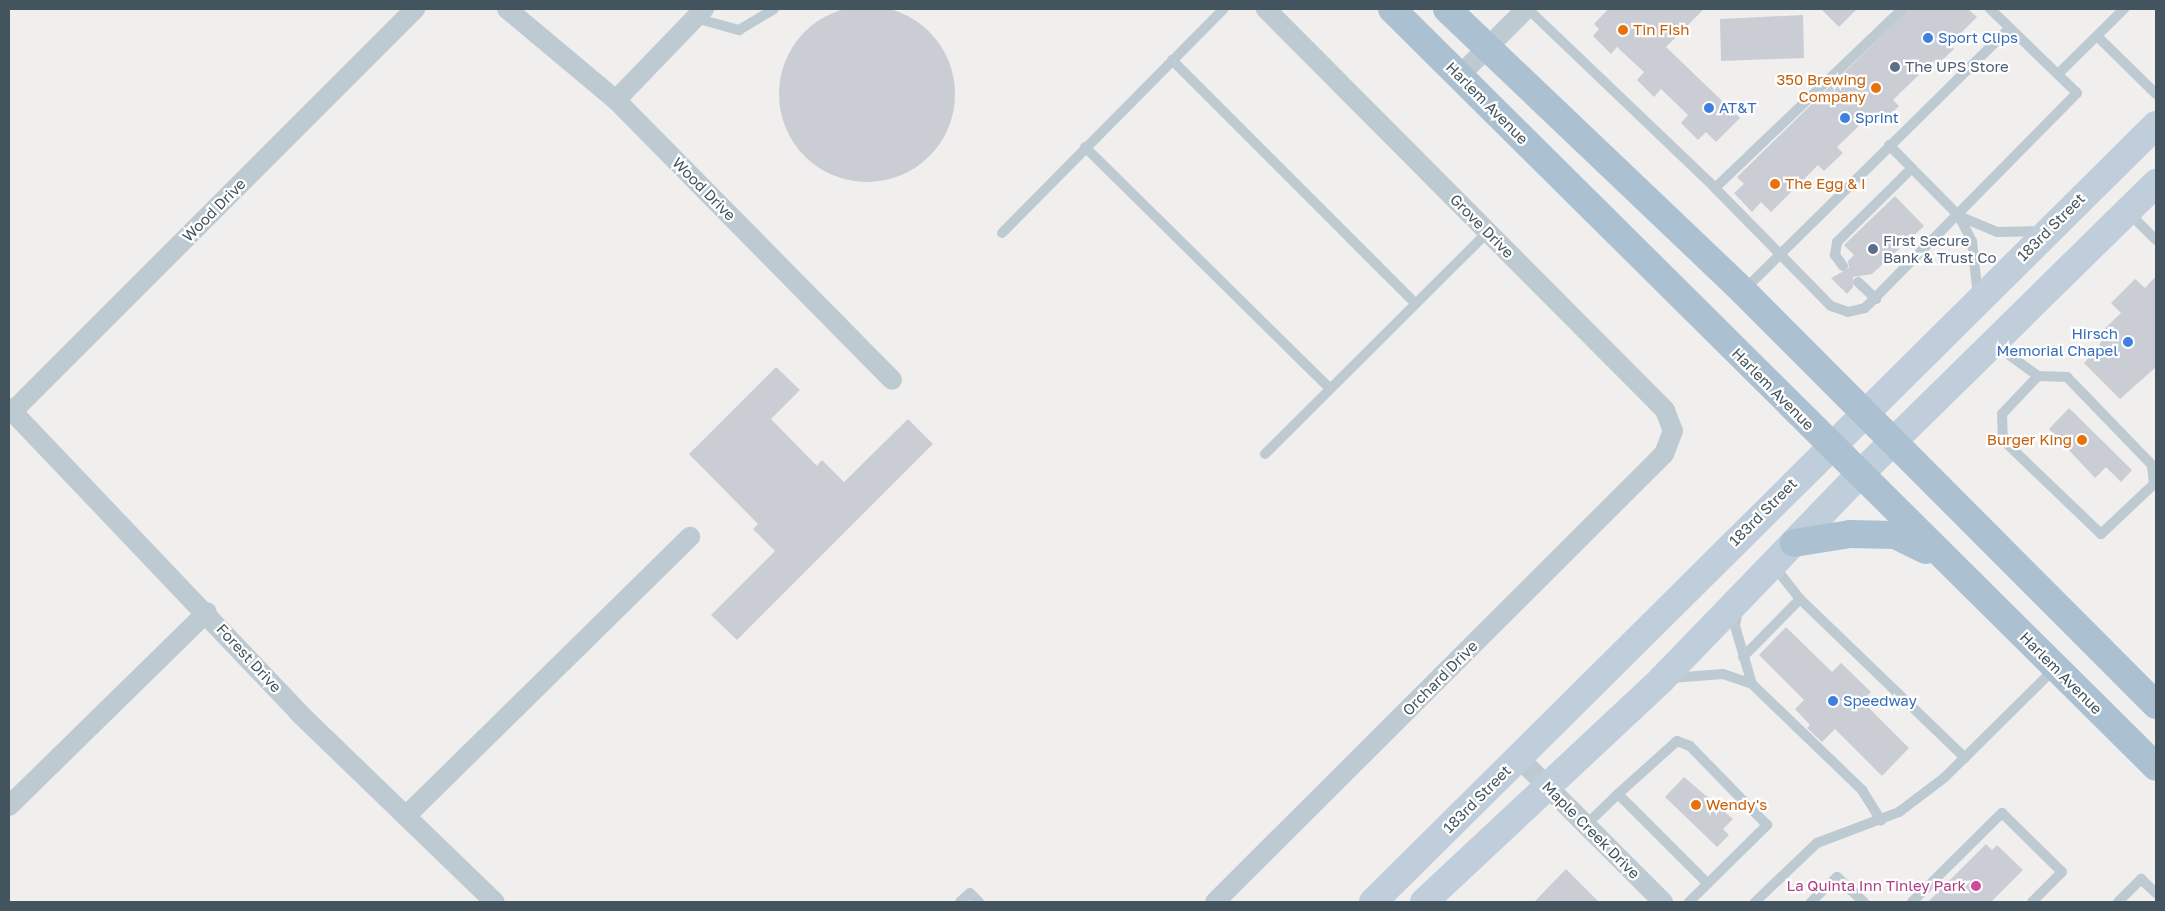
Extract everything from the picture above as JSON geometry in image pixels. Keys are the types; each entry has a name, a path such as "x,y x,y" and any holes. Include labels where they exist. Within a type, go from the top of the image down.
{"main road":[{"name":"Harlem Avenue","path":"1392,9 1860,476 2156,767"},
{"path":"1447,9 1744,290 1863,413 2156,705"},
{"path":"1794,543 1850,534 1895,535 1946,560"}],"street":[{"name":"Wood Drive","path":"11,410 415,9"},
{"name":"Wood Drive","path":"507,9 616,100 892,380"},
{"name":"Grove Drive","path":"1266,9 1665,410 1673,431 1664,454"},
{"path":"1460,75 1527,9"},
{"path":"616,100 699,13"},
{"name":"183rd Street","path":"1373,902 2047,230 2156,125"},
{"path":"1424,902 1662,678 1892,442 2156,183"},
{"name":"Forest Drive","path":"11,410 206,612 299,713 407,815 495,902"},
{"name":"Orchard Drive","path":"1215,902 1664,454"},
{"path":"407,815 690,537"},
{"path":"9,806 206,612"},
{"name":"Maple Creek Drive","path":"1519,758 1664,902"}],"lane":[{"path":"699,13 739,30 774,9"},
{"path":"1002,233 1085,147 1224,9"},
{"path":"1527,9 1715,188 1831,306 1848,312 1876,299 2077,93 1990,9"},
{"path":"1715,188 1902,9"},
{"path":"2058,74 2119,10"},
{"path":"1744,290 1778,253 2010,28"},
{"path":"2096,36 2156,94"},
{"path":"1172,60 1415,303"},
{"path":"1889,145 1959,216 1972,241 1978,300"},
{"path":"1085,147 1329,388"},
{"path":"1843,266 1835,255 1837,242 1912,168"},
{"path":"2128,212 2156,240"},
{"path":"1959,216 1997,232 2047,230"},
{"path":"1266,454 1329,388 1488,232"},
{"path":"1858,282 1876,299"},
{"path":"1993,344 2038,376 2067,377 2152,465 2154,484 2101,534 2003,440 2002,414 2038,376"},
{"path":"1773,564 1800,599 1965,758"},
{"path":"1740,599 1736,626 1752,684"},
{"path":"1743,657 1800,599"},
{"path":"1755,902 1816,843 1881,820 1906,806 1965,758 2056,668"},
{"path":"1662,678 1724,674 1752,684 1862,790 1881,820"},
{"path":"1586,825 1666,746 1677,741 1690,746 1767,825 1689,902"},
{"path":"1618,794 1708,884"},
{"path":"1912,902 2002,813 2062,872 2032,902"},
{"path":"1811,902 1837,877 1864,902"},
{"path":"2118,902 2141,879 2156,893"},
{"path":"960,902 970,892 979,902"}],"building":[{"path":"858,6 876,6 909,16 935,38 945,52 951,68 955,94 951,120 945,136 923,162 909,172 893,178 876,182 858,182 825,172 799,150 789,136 783,120 779,103 779,85 789,52 811,26 825,16 841,10"},
{"path":"1608,9 1704,9 1666,47 1740,118 1716,142 1706,132 1698,140 1681,123 1688,115 1661,89 1654,97 1637,80 1644,72 1617,47 1611,54 1593,36 1599,29 1594,24"},
{"path":"1821,9 1857,9 1839,27"},
{"path":"1909,9 1968,9 1977,17 1950,44 1954,49 1937,65 1933,61 1893,100 1899,106 1881,124 1871,114 1837,147 1843,153 1824,171 1818,165 1771,212 1761,202 1752,212 1734,193 1744,184 1737,177"},
{"path":"1803,15 1804,58 1721,61 1720,19"},
{"name":"First Secure Bank & Trust Co","path":"1895,196 1924,226 1872,274 1853,277 1853,287 1847,294 1831,278 1849,268 1848,261 1854,255 1844,245"},
{"name":"Hirsch Memorial Chapel","path":"2156,276 2156,367 2120,399 2084,363 2097,349 2104,337 2100,333 2121,313 2111,303 2135,279 2145,288"},
{"path":"776,367 800,390 771,419 817,466 822,460 844,482 908,419 933,444 737,640 711,615 775,551 753,529 758,524 689,454"},
{"name":"Burger King","path":"2069,408 2132,470 2121,482 2106,467 2095,478 2049,429"},
{"path":"1786,627 1832,672 1841,663 1871,692 1862,701 1909,748 1882,776 1835,729 1822,742 1807,728 1810,725 1795,709 1804,700 1759,655"},
{"name":"Wendy's","path":"1684,777 1733,819 1723,829 1729,835 1717,847 1665,797"},
{"name":"La Quinta Inn Tinley Park","path":"1986,844 1992,850 1997,845 2023,870 1991,902 1928,902"},
{"path":"1566,869 1599,902 1534,902"}],"place":[{"name":"Tin Fish","path":"1623,30"},
{"name":"Sport Clips","path":"1928,38"},
{"name":"The UPS Store","path":"1895,67"},
{"name":"350 Brewing Company","path":"1876,88"},
{"name":"AT&T","path":"1709,108"},
{"name":"Sprint","path":"1845,118"},
{"name":"The Egg & I","path":"1775,184"},
{"name":"First Secure Bank & Trust Co","path":"1873,249"},
{"name":"Hirsch Memorial Chapel","path":"2128,342"},
{"name":"Burger King","path":"2082,440"},
{"name":"Speedway","path":"1833,701"},
{"name":"Wendy's","path":"1696,805"},
{"name":"La Quinta Inn Tinley Park","path":"1976,886"}]}
